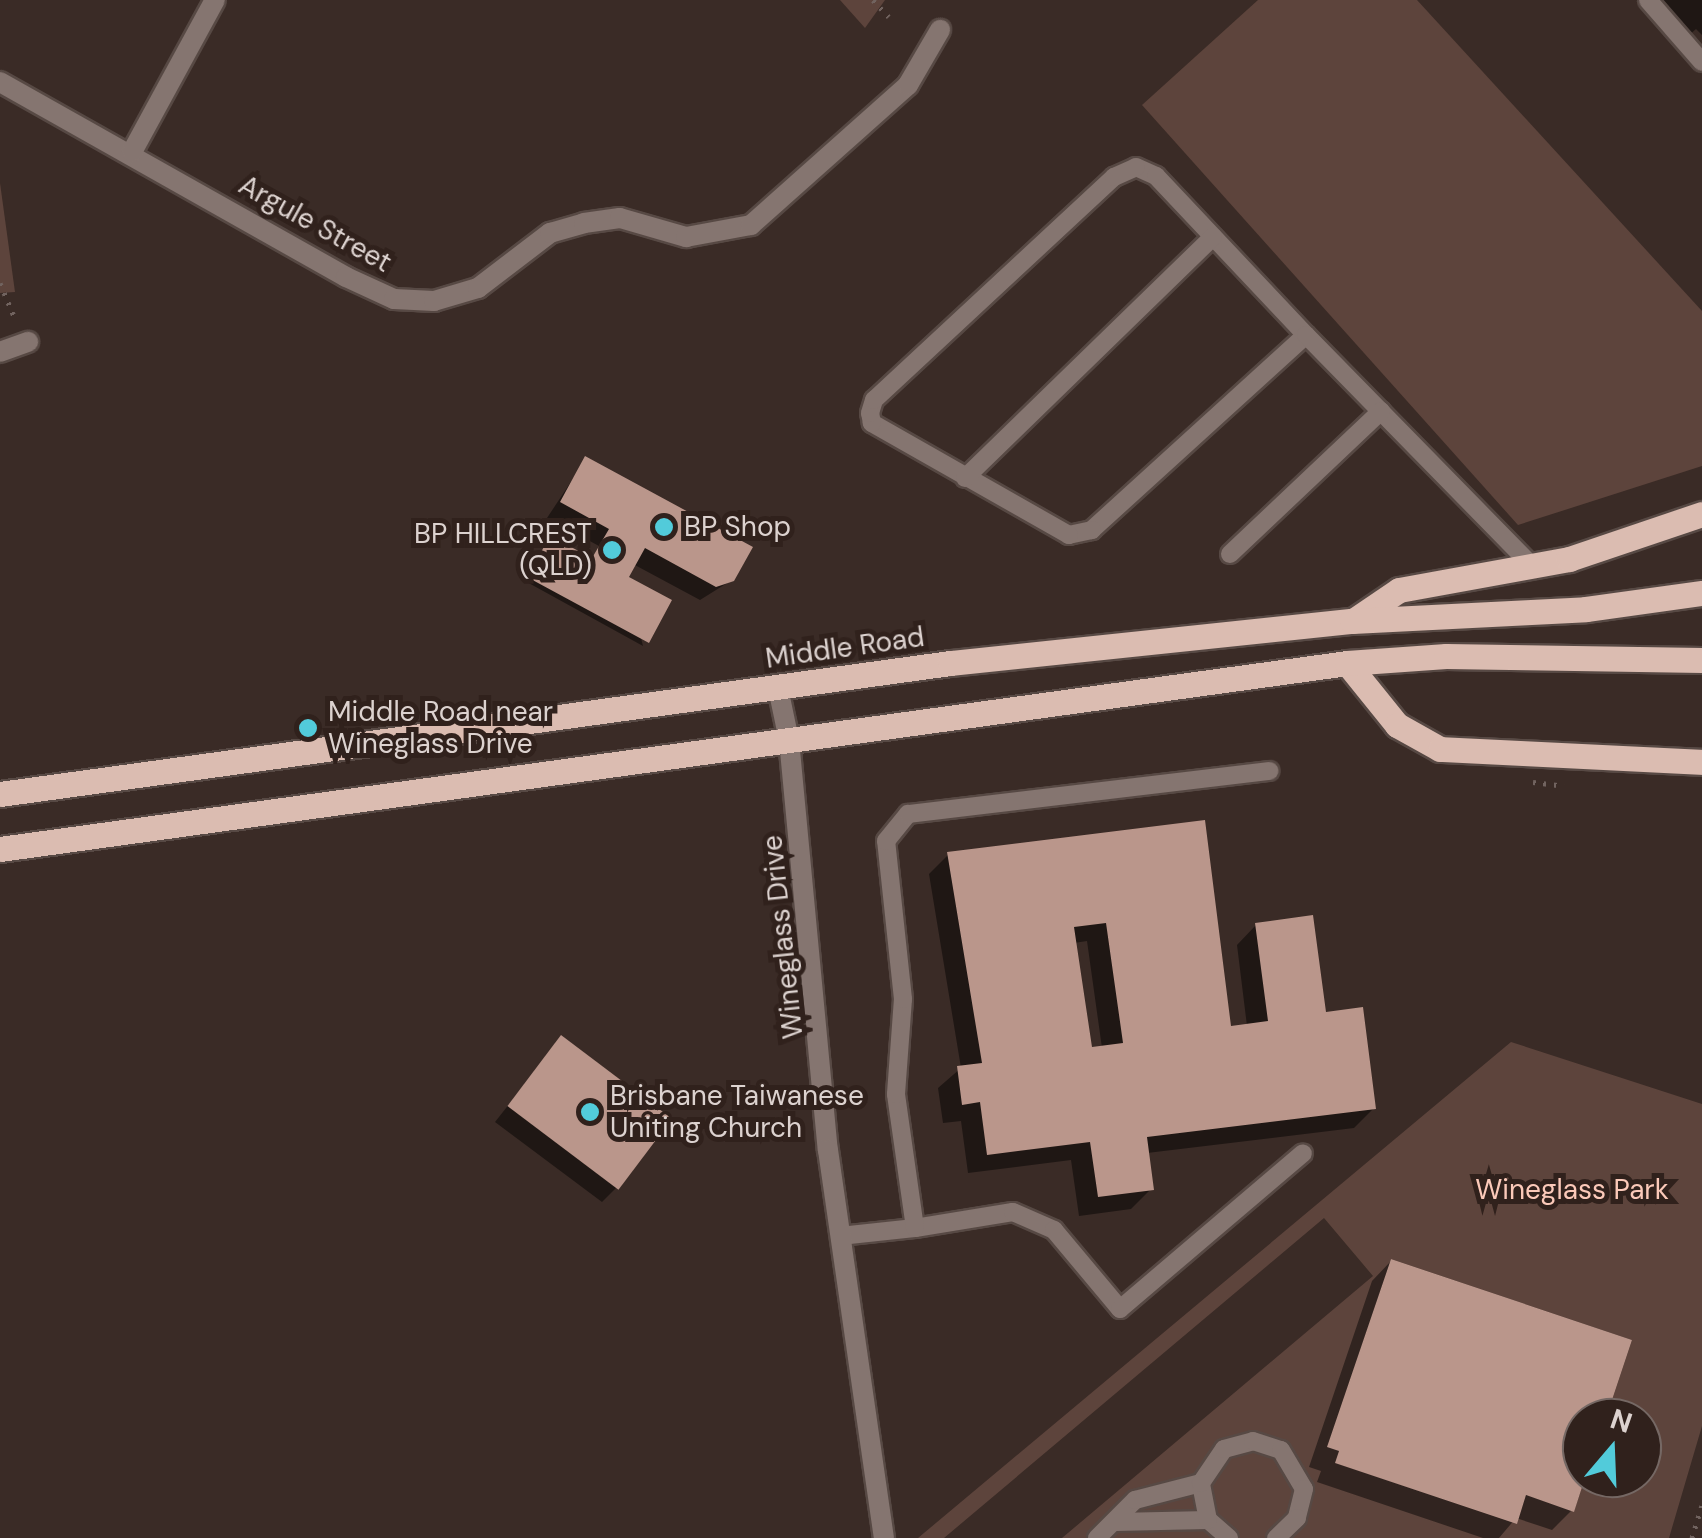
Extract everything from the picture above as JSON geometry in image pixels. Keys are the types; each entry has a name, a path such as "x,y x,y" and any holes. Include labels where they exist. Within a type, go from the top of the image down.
{"main road":[{"path":"1352,621 1399,590 1533,567 1702,514"},
{"name":"Middle Road","path":"0,794 778,688 1352,621 1586,609 1702,593"},
{"path":"0,849 1347,664 1446,656 1702,660"},
{"path":"1347,664 1398,725 1440,749 1702,762"}],"street":[{"path":"132,152 215,0"},
{"name":"Argule Street","path":"0,82 132,152 346,277 394,298 434,301 478,288 550,233 584,223 620,218 686,237 751,225 908,85 940,30"},
{"path":"0,352 28,342"},
{"name":"Wineglass Drive","path":"778,688 790,740 840,1236 884,1538"}],"lane":[{"path":"1648,0 1702,62"},
{"path":"1306,334 1092,530 1069,535 1047,528 872,423 874,400 1114,177 1136,167 1156,176 1533,567"},
{"path":"965,478 1214,237"},
{"path":"1230,554 1381,411"},
{"path":"914,1228 896,1094 903,999 886,841 908,814 1269,771"},
{"path":"840,1236 1013,1212 1054,1230 1120,1309 1303,1153"},
{"path":"1229,1538 1208,1520 1201,1484 1213,1458 1238,1442 1281,1450 1304,1488 1297,1518 1276,1538"},
{"path":"1097,1538 1135,1500 1201,1484"},
{"path":"1115,1522 1208,1520"}],"path":[{"path":"873,0 889,17"},
{"path":"0,283 28,342"},
{"path":"1692,1538 1702,1506"}],"green space":[{"path":"840,0 885,0 865,28"},
{"path":"1258,0 1417,0 1702,311 1702,466 1518,525 1142,105"},
{"path":"0,183 15,292 0,293"},
{"name":"Wineglass Park","path":"1511,1042 1702,1104 1702,1426 1669,1538 1062,1538 1373,1276 1324,1218 944,1538 918,1538","holes":["1391,1259 1632,1340 1613,1398 1662,1398 1662,1498 1578,1498 1574,1511 1526,1495 1517,1523 1336,1463 1339,1451 1328,1446"]}],"building":[{"path":"585,456 753,547 734,581 716,587 645,548 629,577 672,600 649,643 527,577 550,536 592,558 609,529 560,502"},
{"path":"1205,820 1231,1026 1268,1021 1255,923 1313,915 1326,1012 1363,1007 1376,1109 1147,1137 1154,1190 1098,1197 1090,1142 987,1155 980,1102 962,1105 957,1066 982,1063 947,852","holes":["1106,923 1123,1043 1092,1047 1074,927"]},
{"name":"Brisbane Taiwanese Uniting Church","path":"561,1035 672,1119 618,1190 507,1106"},
{"path":"1391,1259 1632,1340 1613,1398 1562,1398 1562,1498 1579,1498 1574,1512 1526,1495 1517,1524 1335,1463 1339,1451 1327,1447"}],"place":[{"name":"BP Shop","path":"664,527"},
{"name":"BP HILLCREST (QLD)","path":"612,550"},
{"name":"Middle Road near Wineglass Drive","path":"308,728"},
{"name":"Brisbane Taiwanese Uniting Church","path":"590,1112"}]}
